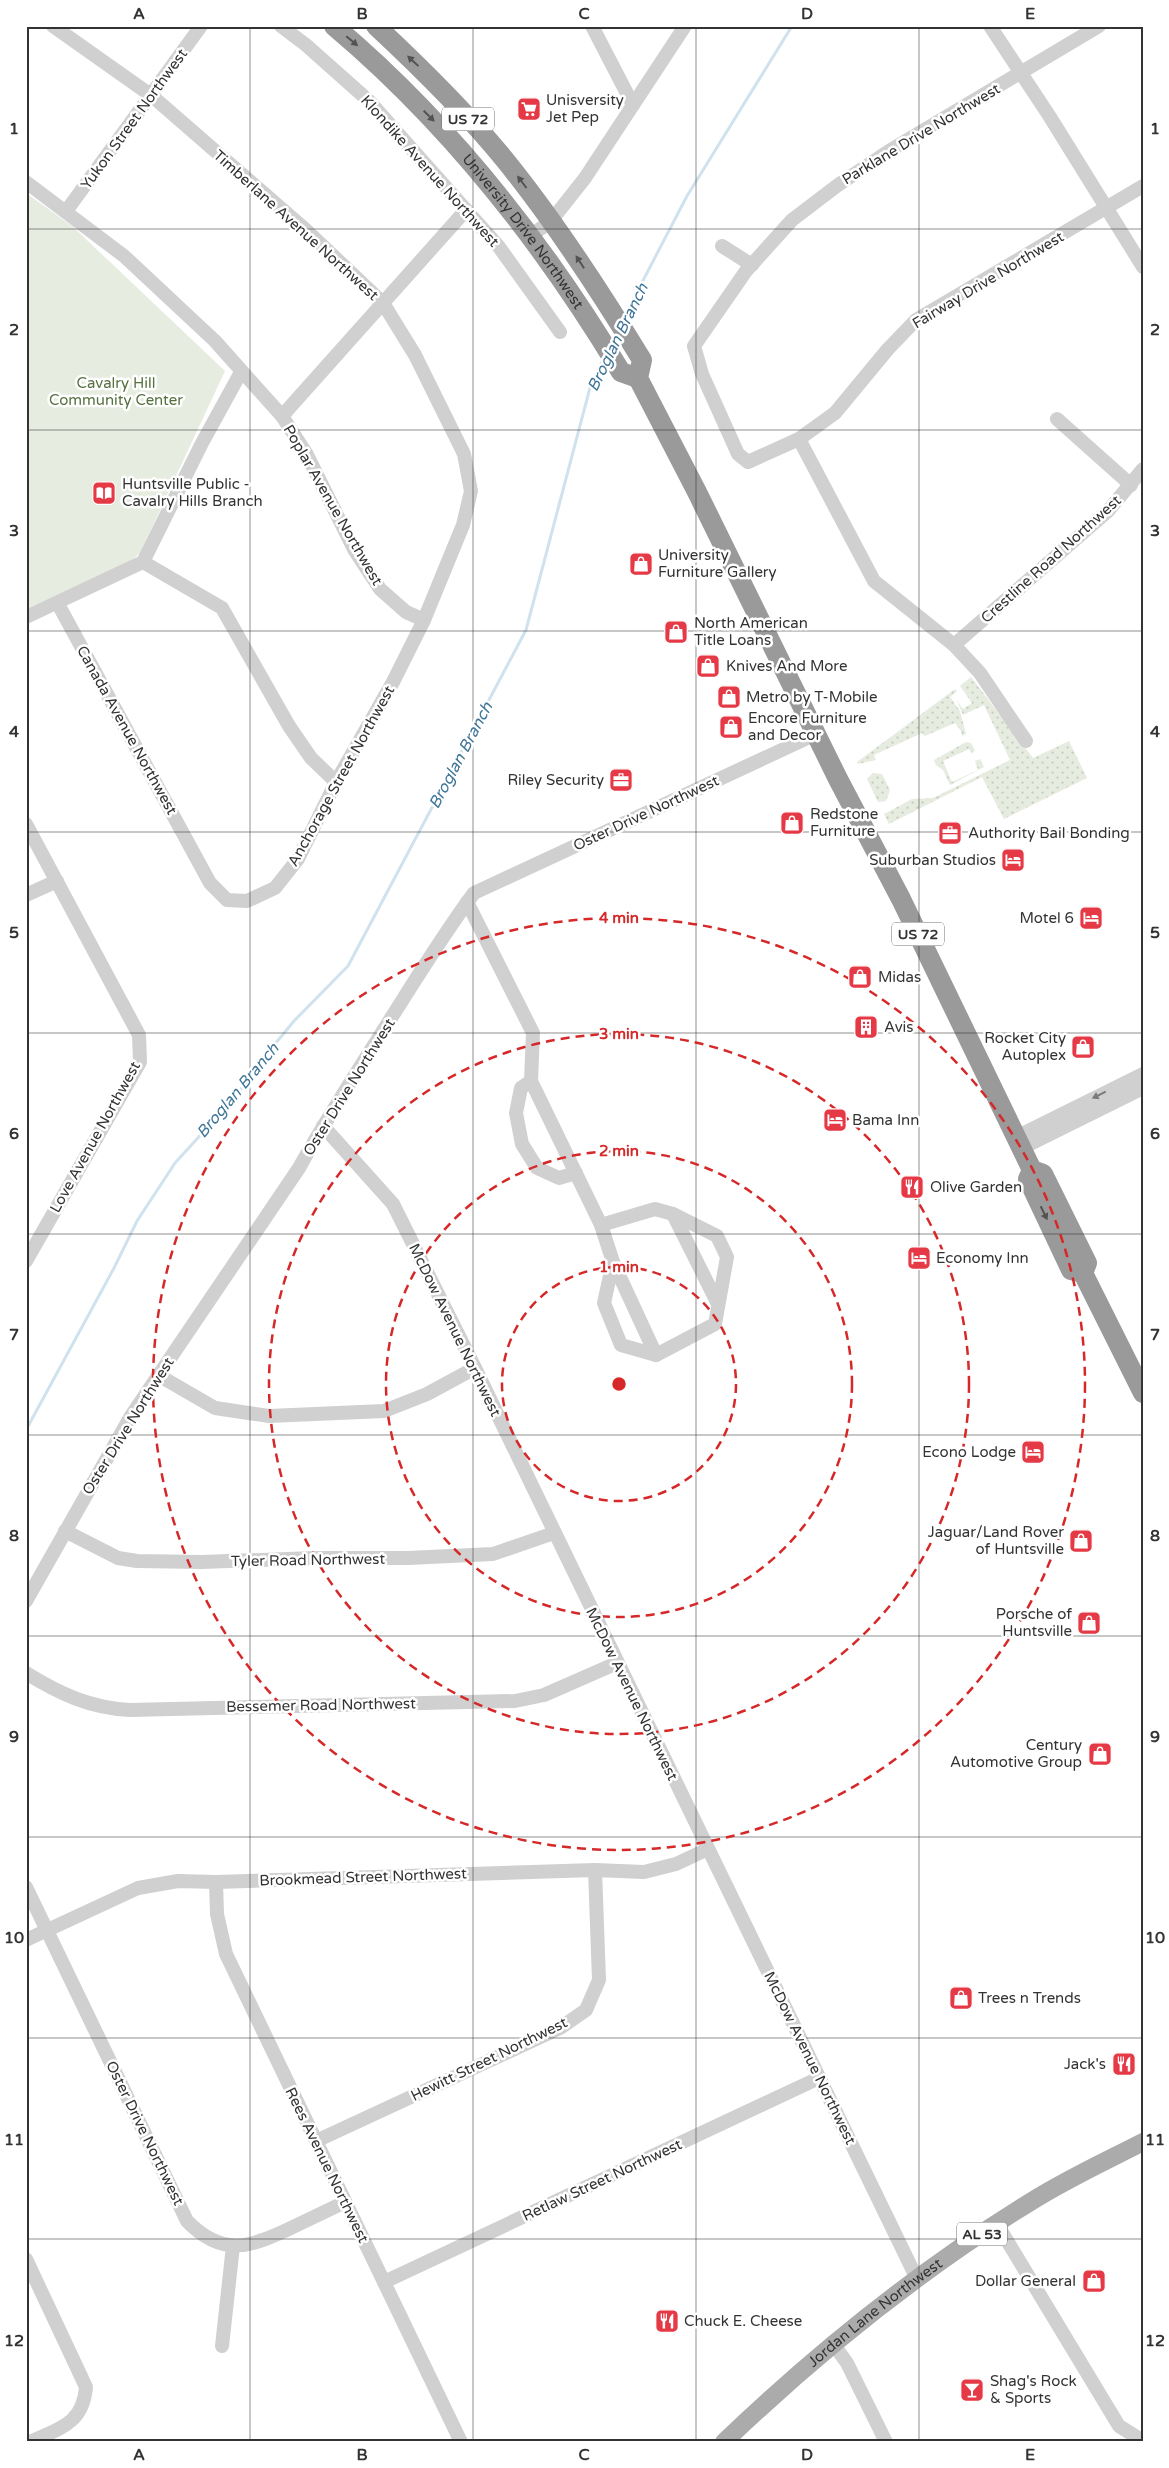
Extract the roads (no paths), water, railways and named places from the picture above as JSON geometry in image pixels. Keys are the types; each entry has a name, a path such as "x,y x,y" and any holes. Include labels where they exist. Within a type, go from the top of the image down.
{"highway":[{"name":"University Drive Northwest","path":"334,26 370,56 436,124 479,172 589,319 621,372 638,378"},
{"name":"University Drive Northwest","path":"376,26 427,74 505,159 551,221 607,303 642,360 638,378 697,492 982,1064 1032,1170 1028,1179 1063,1252 1072,1270 1084,1273 1143,1393"}],"main road":[{"name":"Jordan Lane Northwest","path":"724,2442 765,2402 917,2279 1033,2200 1143,2142"}],"street":[{"name":"Timberlane Avenue Northwest","path":"53,26 152,96 306,230 383,303 415,355 464,454 471,491 463,525 424,620"},
{"name":"Yukon Street Northwest","path":"67,210 152,96 201,26"},
{"name":"Klondike Avenue Northwest","path":"281,26 306,44 369,101 499,247 560,332"},
{"path":"592,26 633,105"},
{"path":"529,237 551,221 585,178 685,26"},
{"path":"990,26 1143,267"},
{"name":"Parklane Drive Northwest","path":"733,442 702,374 694,346 752,265 792,220 838,185 889,151 1022,74 1099,26"},
{"name":"Poplar Avenue Northwest","path":"26,182 67,210 124,256 216,341 241,372 282,416 306,453 355,551 380,589 406,612 424,620"},
{"name":"Fairway Drive Northwest","path":"733,442 738,454 748,462 799,439 835,413 888,349 916,320 1143,186"},
{"path":"282,416 466,210"},
{"path":"722,246 752,265"},
{"path":"26,618 143,562 202,443 241,372"},
{"path":"1057,419 1131,485"},
{"path":"799,439 874,581 954,645 980,672 1026,741"},
{"name":"Crestline Road Northwest","path":"954,645 1108,511 1143,469"},
{"path":"143,562 222,608 289,726 311,758 336,782"},
{"name":"Canada Avenue Northwest","path":"58,604 196,856"},
{"name":"Anchorage Street Northwest","path":"196,856 210,883 227,900 247,901 275,888 298,859 336,782 393,682 424,620"},
{"name":"Oster Drive Northwest","path":"26,1601 131,1416 299,1168 323,1126 467,902 478,891 816,734"},
{"name":"Love Avenue Northwest","path":"26,824 139,1035 140,1062 26,1261"},
{"path":"26,895 57,881"},
{"path":"467,902 533,1033 532,1081 601,1225 613,1262 656,1355"},
{"path":"1019,1142 1143,1074"},
{"path":"532,1081 522,1088 516,1113 522,1144 537,1168 559,1178 576,1173"},
{"path":"1019,1142 1143,1088"},
{"name":"McDow Avenue Northwest","path":"323,1126 393,1204 475,1368 917,2279"},
{"path":"601,1225 656,1209 673,1214 717,1236 727,1257 715,1324 656,1355 621,1345 604,1303 613,1262"},
{"path":"673,1214 718,1304"},
{"path":"158,1375 215,1408 269,1416 384,1411 427,1394 475,1368"},
{"name":"Tyler Road Northwest","path":"65,1532 118,1558 137,1562 408,1558 493,1554 554,1533"},
{"name":"Bessemer Road Northwest","path":"26,1674 90,1705 104,1709 130,1710 515,1701 544,1695 617,1663"},
{"name":"Brookmead Street Northwest","path":"26,1940 138,1888 178,1881 216,1882 595,1870 644,1872 676,1864 708,1849"},
{"name":"Hewitt Street Northwest","path":"316,2141 551,2032 586,2010 599,1980 595,1870"},
{"name":"Rees Avenue Northwest","path":"216,1882 218,1914 226,1954 462,2442"},
{"name":"Oster Drive Northwest","path":"26,1887 187,2221 210,2240 233,2246 250,2245 270,2238 345,2202"},
{"name":"Retlaw Street Northwest","path":"384,2282 819,2078"},
{"path":"997,2224 1119,2426 1143,2441"},
{"path":"222,2346 233,2246"},
{"path":"26,2259 86,2387 80,2413 69,2424 30,2442"},
{"path":"834,2346 847,2363 886,2442"}],"waterway":[{"name":"Broglan Branch","path":"624,317 687,196 792,26"},
{"name":"Broglan Branch","path":"26,1430 114,1268 137,1221 175,1163 238,1094 251,1073 294,1021 348,966 526,630 591,384 604,358"}],"place":[{"name":"Unisversity Jet Pep","path":"529,109"},
{"name":"Huntsville Public - Cavalry Hills Branch","path":"104,493"},
{"name":"University Furniture Gallery","path":"641,564"},
{"name":"North American Title Loans","path":"676,632"},
{"name":"Knives And More","path":"708,666"},
{"name":"Metro by T-Mobile","path":"729,697"},
{"name":"Encore Furniture and Decor","path":"731,727"},
{"name":"Riley Security","path":"621,780"},
{"name":"Redstone Furniture","path":"792,823"},
{"name":"Authority Bail Bonding","path":"950,833"},
{"name":"Suburban Studios","path":"1013,860"},
{"name":"Motel 6","path":"1091,918"},
{"name":"Midas","path":"860,977"},
{"name":"Avis","path":"866,1027"},
{"name":"Rocket City Autoplex","path":"1083,1047"},
{"name":"Bama Inn","path":"835,1120"},
{"name":"Olive Garden","path":"912,1187"},
{"name":"Economy Inn","path":"919,1258"},
{"name":"Econo Lodge","path":"1033,1452"},
{"name":"Jaguar/Land Rover of Huntsville","path":"1081,1541"},
{"name":"Porsche of Huntsville","path":"1089,1623"},
{"name":"Century Automotive Group","path":"1100,1754"},
{"name":"Trees n Trends","path":"961,1998"},
{"name":"Jack's","path":"1124,2064"},
{"name":"Dollar General","path":"1094,2281"},
{"name":"Chuck E. Cheese","path":"667,2321"},
{"name":"Shag's Rock & Sports","path":"972,2390"}],"park label":[{"name":"Cavalry Hill Community Center","path":"116,392"}]}
